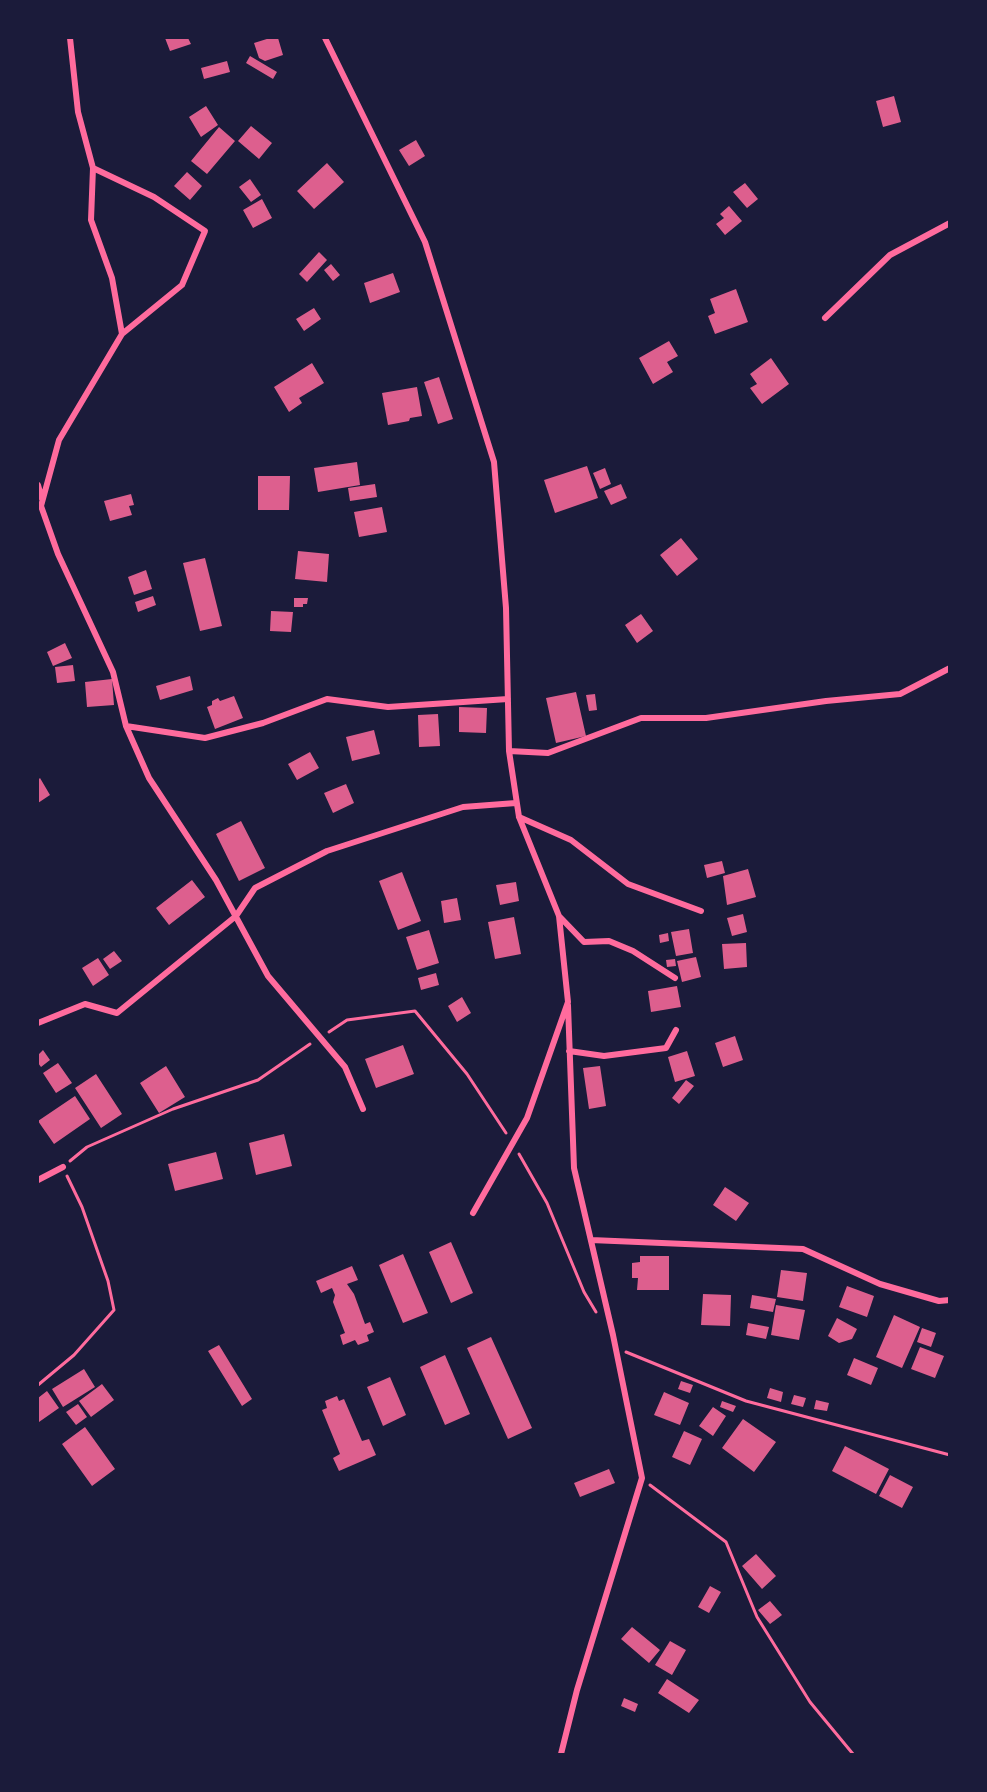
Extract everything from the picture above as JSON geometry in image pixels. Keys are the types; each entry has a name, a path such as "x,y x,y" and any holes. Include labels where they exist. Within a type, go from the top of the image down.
{"street":[{"path":"70,38 78,112 93,168 91,220 112,278 122,334"},
{"path":"325,38 425,242 494,462 506,608 509,751 516,803 519,817 559,916 568,1002 574,1168 616,1347 642,1478 577,1690 561,1755"},
{"path":"93,168 154,197 205,231 182,285 122,334 59,440 41,506 58,554 113,672 126,726 148,778 216,880 268,976 345,1067 363,1109"},
{"path":"825,318 890,255 950,223"},
{"path":"38,485 43,500"},
{"path":"509,751 548,753 641,718 706,718 826,701 900,694 950,668"},
{"path":"126,726 206,738 262,723 327,699 388,707 508,699"},
{"path":"38,1023 85,1004 117,1013 236,916 255,888 327,851 463,807 516,803"},
{"path":"519,817 571,840 628,884 701,911"},
{"path":"559,916 584,942 609,941 633,951 675,978"},
{"path":"473,1213 527,1118 568,1002"},
{"path":"569,1051 604,1056 666,1048 676,1030"},
{"path":"38,1180 63,1167"},
{"path":"591,1240 803,1250 880,1284 939,1301 950,1300"}],"path":[{"path":"38,1385 74,1355 114,1310 108,1281 82,1207 63,1167 87,1147 173,1109 258,1080 347,1020 415,1011 467,1074 513,1143 547,1203 584,1292 600,1319"},
{"path":"616,1347 746,1401 950,1455"},
{"path":"642,1478 726,1542 757,1617 810,1702 853,1755"}],"building":[{"path":"165,38 188,38 191,44 170,51"},
{"path":"278,38 283,55 265,61 259,58 254,43"},
{"path":"250,56 277,72 273,79 246,63"},
{"path":"227,61 230,72 204,79 201,68"},
{"path":"894,96 901,122 883,127 876,101"},
{"path":"206,106 218,125 201,137 189,117"},
{"path":"251,126 272,143 259,159 238,141"},
{"path":"219,127 235,141 207,174 191,161"},
{"path":"416,140 425,156 409,166 399,150"},
{"path":"327,163 344,182 314,209 297,191"},
{"path":"187,172 202,186 190,200 174,186"},
{"path":"250,179 261,195 251,202 239,187"},
{"path":"745,183 758,199 747,208 733,192"},
{"path":"262,199 272,218 253,228 243,210"},
{"path":"729,206 742,221 725,235 716,224 724,218 720,214"},
{"path":"319,252 327,260 307,282 299,274"},
{"path":"331,264 340,275 333,281 324,270"},
{"path":"393,273 400,292 370,303 364,283"},
{"path":"736,289 748,322 715,334 708,316 715,313 710,299"},
{"path":"314,308 321,319 304,331 296,319"},
{"path":"669,341 678,356 667,362 673,372 653,384 639,358"},
{"path":"771,358 789,384 762,404 750,388 757,384 750,374"},
{"path":"312,363 324,383 299,398 302,403 289,412 274,387"},
{"path":"439,377 453,419 438,424 424,382"},
{"path":"417,387 422,416 388,425 382,393"},
{"path":"357,462 360,485 318,492 314,468"},
{"path":"587,466 598,498 555,513 544,480"},
{"path":"605,468 611,484 600,489 593,473"},
{"path":"258,476 290,476 289,510 258,510"},
{"path":"375,484 377,497 350,501 348,488"},
{"path":"621,484 627,498 611,505 604,491"},
{"path":"131,494 134,505 129,506 132,515 110,521 104,501"},
{"path":"382,507 387,532 359,537 354,512"},
{"path":"681,538 698,559 677,576 660,555"},
{"path":"298,551 329,554 327,582 295,579"},
{"path":"205,558 222,626 200,631 183,563"},
{"path":"146,570 152,589 134,595 128,577"},
{"path":"153,596 156,605 138,612 135,602"},
{"path":"294,598 308,598 307,604 303,604 303,607 294,607"},
{"path":"271,611 293,612 291,632 270,631"},
{"path":"641,614 653,631 637,643 625,625"},
{"path":"65,643 72,658 53,666 47,652"},
{"path":"73,665 75,681 57,683 55,667"},
{"path":"190,676 193,690 160,700 156,686"},
{"path":"112,679 114,705 87,707 85,682"},
{"path":"576,692 586,736 556,743 546,698"},
{"path":"595,694 597,710 589,711 586,695"},
{"path":"234,696 243,718 215,729 207,707 218,698 220,701"},
{"path":"459,707 487,708 486,733 459,732"},
{"path":"438,714 440,746 419,747 418,715"},
{"path":"374,730 380,754 352,761 346,737"},
{"path":"310,752 319,768 297,780 288,764"},
{"path":"40,778 50,795 38,803 38,780"},
{"path":"346,784 354,803 333,813 324,793"},
{"path":"241,821 265,868 239,881 216,834"},
{"path":"722,861 725,873 707,878 704,865"},
{"path":"748,869 756,897 727,905 723,876"},
{"path":"402,872 421,921 398,930 379,881"},
{"path":"192,880 205,897 169,925 156,908"},
{"path":"516,882 519,901 500,905 496,885"},
{"path":"457,898 461,920 444,923 441,901"},
{"path":"743,914 747,932 732,936 727,918"},
{"path":"514,917 521,954 495,959 488,922"},
{"path":"689,929 693,953 676,956 671,932"},
{"path":"429,930 439,963 417,970 406,937"},
{"path":"668,933 669,941 660,943 659,935"},
{"path":"746,943 747,967 724,969 722,944"},
{"path":"114,951 122,961 110,969 103,959"},
{"path":"696,957 701,977 682,982 677,961"},
{"path":"98,958 109,975 93,986 82,968"},
{"path":"675,959 676,966 667,967 666,960"},
{"path":"436,973 439,985 421,990 418,978"},
{"path":"677,986 681,1007 651,1012 648,991"},
{"path":"462,997 471,1013 457,1022 448,1006"},
{"path":"735,1036 743,1060 723,1067 715,1043"},
{"path":"403,1045 414,1074 376,1088 365,1059"},
{"path":"43,1050 50,1060 41,1067 38,1063 38,1055"},
{"path":"687,1051 695,1076 675,1082 668,1057"},
{"path":"58,1063 72,1083 56,1093 43,1073"},
{"path":"166,1066 185,1097 159,1113 140,1083"},
{"path":"600,1066 606,1106 589,1109 583,1068"},
{"path":"96,1074 122,1114 101,1128 75,1088"},
{"path":"686,1080 694,1086 679,1104 672,1098"},
{"path":"75,1096 90,1119 54,1144 38,1121"},
{"path":"284,1134 292,1166 256,1175 249,1143"},
{"path":"216,1152 223,1179 175,1191 168,1164"},
{"path":"725,1187 749,1203 736,1221 713,1205"},
{"path":"451,1242 473,1293 451,1303 429,1252"},
{"path":"403,1254 428,1313 403,1323 379,1265"},
{"path":"640,1256 669,1256 669,1290 637,1290 638,1278 632,1278 632,1263 640,1262"},
{"path":"352,1266 358,1280 347,1284 354,1294 365,1324 370,1322 374,1332 367,1335 369,1341 358,1345 355,1340 343,1345 340,1335 345,1333 333,1302 335,1295 332,1288 321,1293 316,1281"},
{"path":"781,1270 807,1273 803,1301 777,1297"},
{"path":"847,1286 874,1296 867,1317 839,1307"},
{"path":"703,1294 731,1295 730,1326 701,1325"},
{"path":"752,1295 776,1299 773,1312 750,1308"},
{"path":"776,1305 805,1310 799,1340 771,1335"},
{"path":"894,1315 920,1327 902,1368 876,1357"},
{"path":"837,1318 857,1329 852,1339 839,1343 828,1336"},
{"path":"748,1323 769,1327 766,1339 746,1335"},
{"path":"922,1328 936,1333 931,1347 917,1342"},
{"path":"491,1337 532,1428 508,1439 467,1348"},
{"path":"219,1345 252,1399 242,1406 208,1351"},
{"path":"920,1347 944,1356 935,1378 911,1369"},
{"path":"445,1355 470,1414 445,1425 420,1367"},
{"path":"854,1358 878,1368 871,1385 847,1375"},
{"path":"84,1369 95,1387 63,1407 52,1389"},
{"path":"390,1377 406,1415 383,1426 367,1387"},
{"path":"681,1381 693,1385 690,1393 678,1389"},
{"path":"102,1384 114,1400 91,1417 79,1401"},
{"path":"770,1388 783,1392 781,1402 767,1398"},
{"path":"47,1391 59,1408 39,1422 38,1398"},
{"path":"664,1392 689,1403 680,1425 654,1415"},
{"path":"794,1395 806,1398 803,1407 791,1404"},
{"path":"337,1396 339,1401 344,1399 362,1441 369,1439 376,1455 339,1471 333,1458 340,1454 322,1410 327,1408 325,1401"},
{"path":"816,1400 829,1403 827,1411 814,1409"},
{"path":"722,1401 736,1406 733,1412 720,1407"},
{"path":"78,1404 87,1417 76,1425 66,1412"},
{"path":"713,1407 726,1416 713,1436 699,1426"},
{"path":"743,1419 776,1442 754,1472 722,1448"},
{"path":"85,1427 115,1469 92,1486 62,1444"},
{"path":"684,1431 702,1439 690,1465 672,1457"},
{"path":"845,1446 889,1469 876,1494 832,1471"},
{"path":"609,1469 615,1483 580,1497 574,1483"},
{"path":"890,1475 913,1487 902,1508 879,1496"},
{"path":"756,1554 776,1576 762,1589 742,1566"},
{"path":"710,1586 721,1592 709,1613 698,1607"},
{"path":"770,1601 782,1615 770,1624 758,1610"},
{"path":"632,1627 660,1650 649,1663 621,1639"},
{"path":"670,1641 686,1650 672,1675 655,1665"},
{"path":"667,1679 699,1700 689,1713 658,1693"},
{"path":"624,1698 638,1704 635,1712 621,1706"}]}
